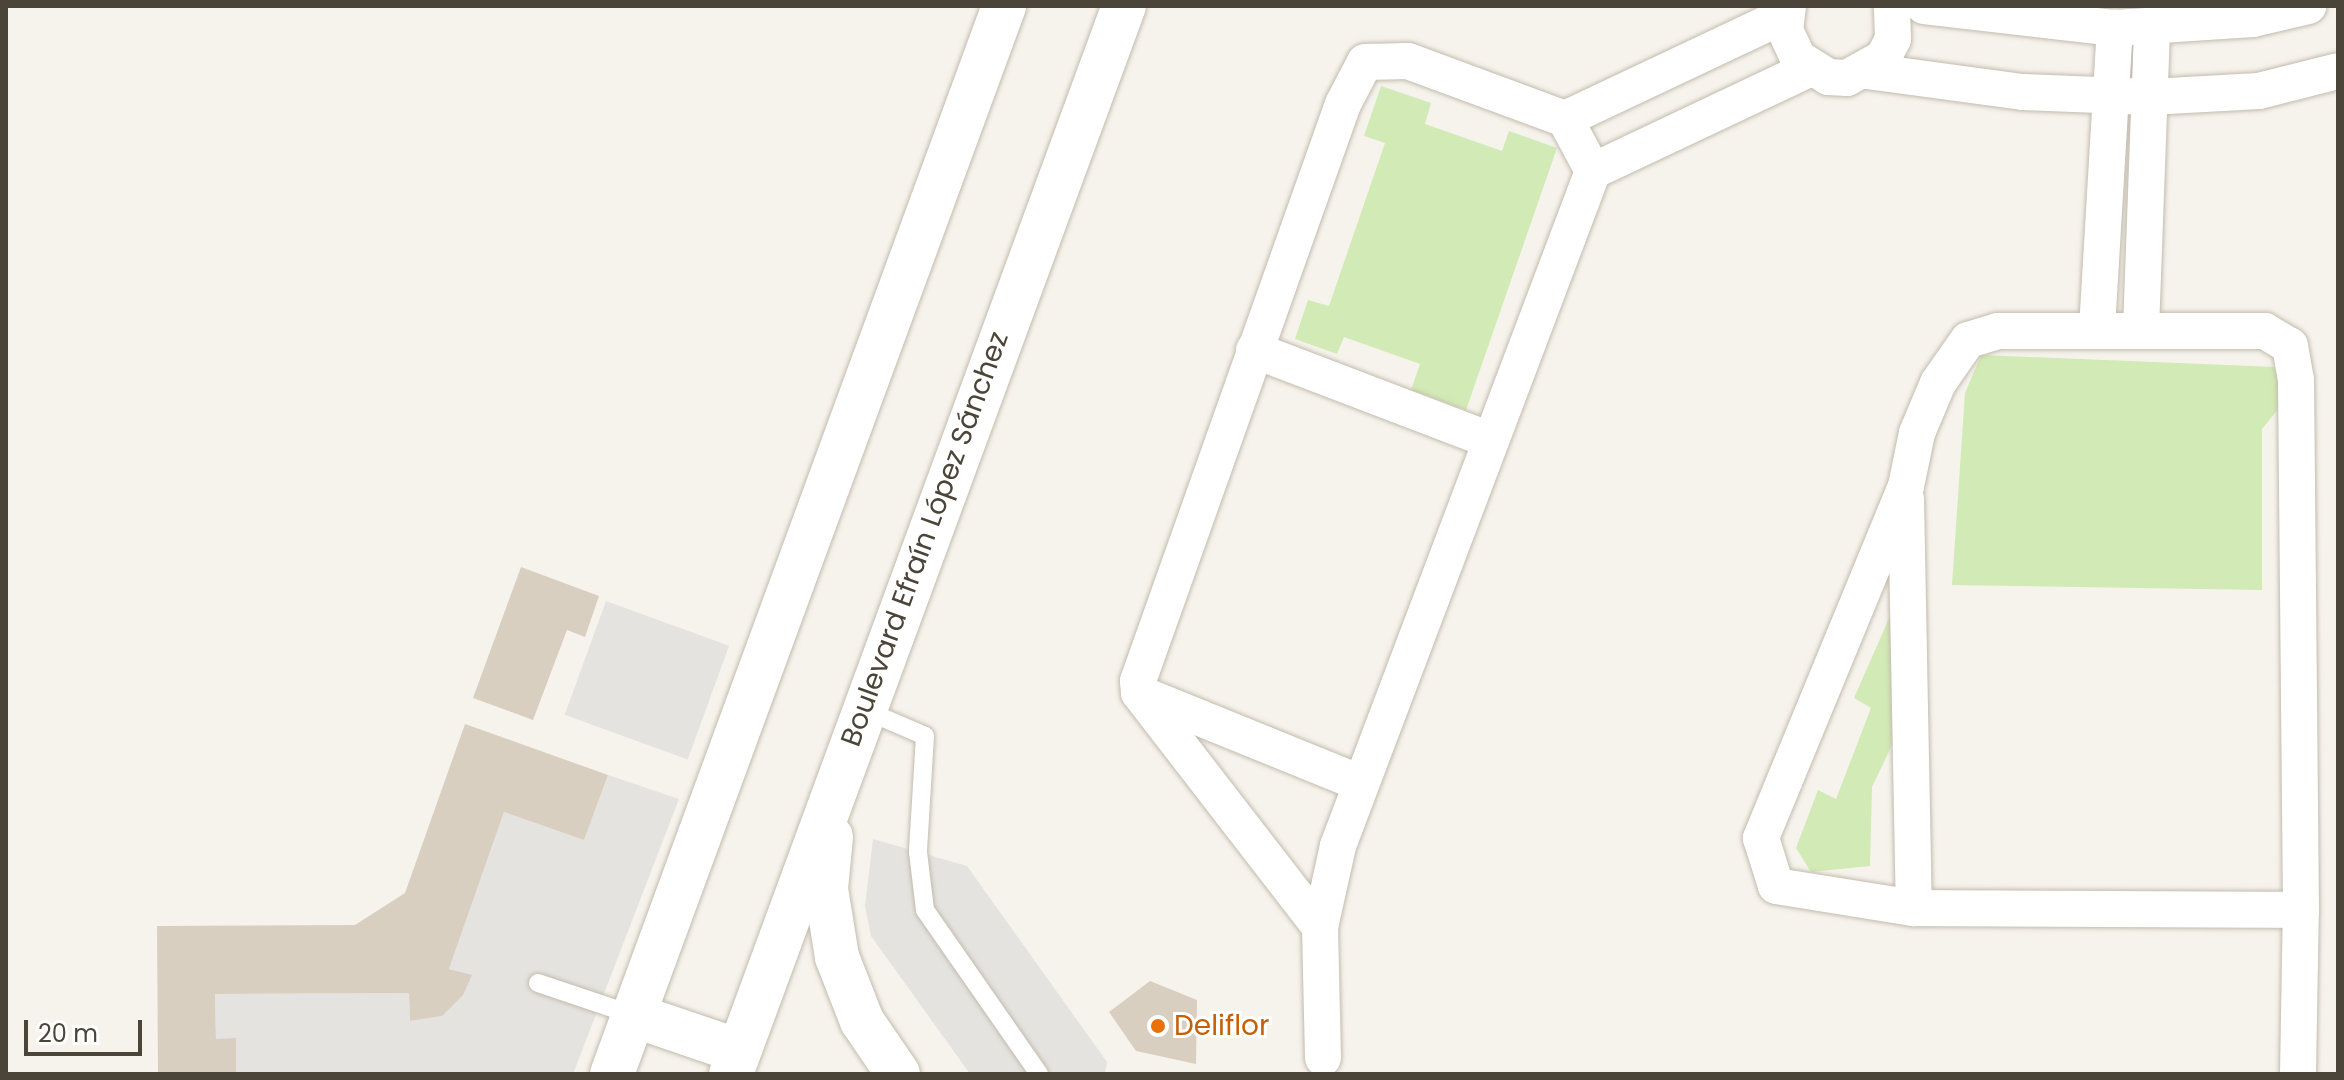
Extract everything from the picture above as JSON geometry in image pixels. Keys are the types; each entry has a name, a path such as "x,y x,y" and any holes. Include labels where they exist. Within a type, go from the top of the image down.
{"street":[{"path":"612,1074 1004,6"},
{"name":"Boulevard Efraín López Sánchez","path":"735,1063 835,781 1124,6"},
{"path":"1867,71 1893,39 1892,6"},
{"path":"1924,6 2115,28 2152,28 2308,6"},
{"path":"1565,119 1667,75 1786,10 1789,45 1809,69 1828,77 1867,71 2111,97 2150,97 2259,91 2338,71"},
{"path":"2097,329 2115,28"},
{"path":"2141,330 2152,28"},
{"path":"1320,927 1139,693 1141,664 1254,350 1365,62 1408,61 1565,119 1593,171"},
{"path":"1323,1058 1320,927 1358,782 1593,171 1691,118 1809,69"},
{"path":"1667,75 1691,118"},
{"path":"2298,1074 2301,910 2290,346 2265,331 1998,331 1968,340 1938,383 1906,486 1761,838 1776,886 1914,908 2301,910"},
{"path":"1254,350 1490,440"},
{"path":"1906,486 1914,908"},
{"path":"1139,693 1358,782"},
{"path":"835,781 826,889 837,957 862,1021 898,1074"},
{"path":"633,1015 735,1063"}],"lane":[{"path":"862,709 925,736 918,852 925,910 1039,1074"},
{"path":"538,983 633,1015"}],"green space":[{"path":"1381,86 1431,103 1425,124 1502,151 1509,131 1557,148 1466,410 1411,390 1420,364 1344,337 1337,354 1295,339 1308,300 1329,306 1385,143 1364,136"},
{"path":"1981,355 2275,367 2283,403 2262,429 2262,590 1952,585 1965,393"},
{"path":"1894,607 1893,743 1872,787 1870,866 1811,872 1796,848 1818,790 1836,799 1871,708 1854,698"}],"shaded area":[{"path":"606,601 729,646 688,760 565,715"},
{"path":"608,775 679,799 573,1074 236,1074 236,1039 216,1039 215,994 409,993 410,1021 442,1016 471,976 449,969 504,812 584,840"},
{"path":"873,839 967,866 1107,1062 1105,1074 970,1074 871,936 865,906"}],"building":[{"path":"521,567 599,596 585,637 567,630 533,720 473,698"},
{"path":"465,724 608,775 584,840 504,812 449,969 472,975 463,995 442,1016 410,1021 409,993 215,994 216,1039 236,1038 236,1074 158,1074 157,926 355,925 405,893"},
{"name":"Deliflor","path":"1150,981 1197,1000 1196,1064 1136,1051 1109,1012"}],"place":[{"name":"Deliflor","path":"1158,1026"}]}
